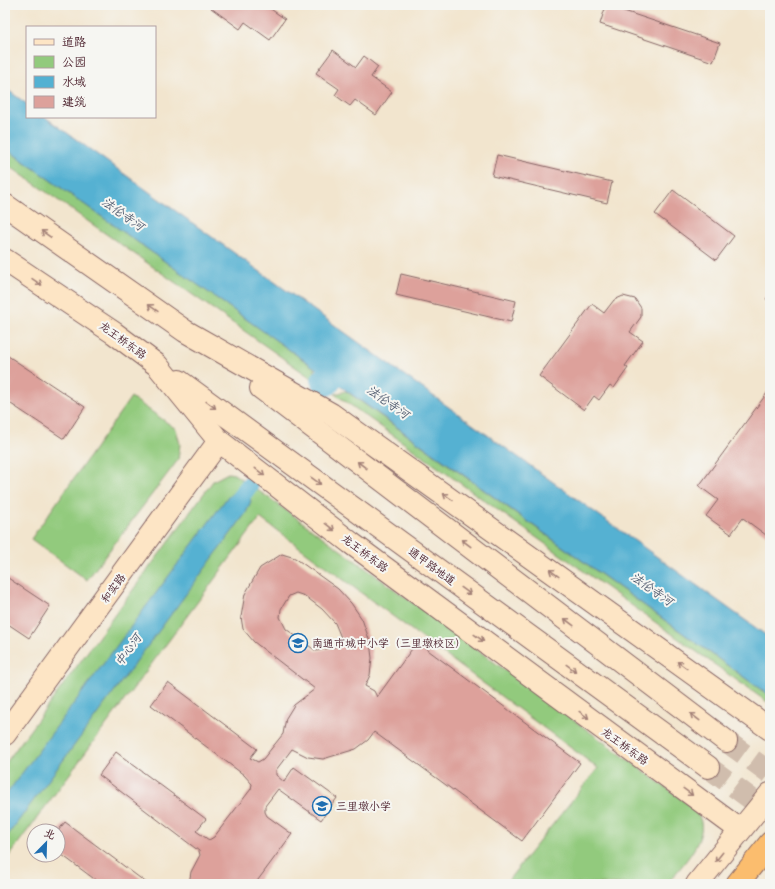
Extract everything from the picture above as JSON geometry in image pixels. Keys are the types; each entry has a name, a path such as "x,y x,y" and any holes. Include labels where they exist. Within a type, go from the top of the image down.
{"highway":[{"path":"736,884 770,843"}],"main road":[{"path":"5,205 185,331 726,740"},
{"name":"龙王桥东路","path":"5,260 114,333 157,365 219,441 351,544 740,830"},
{"path":"185,331 331,414 770,729"},
{"name":"通甲路地道","path":"157,365 708,767"},
{"name":"和实路","path":"5,734 219,441"},
{"path":"697,884 770,794"}],"green space":[{"path":"5,148 315,368 314,380 5,163"},
{"path":"346,391 770,696 770,704 335,394"},
{"path":"131,397 176,429 180,444 178,460 87,580 31,539"},
{"path":"228,473 234,474 272,500 692,808 701,821 699,840 687,860 667,884 505,884 598,768 260,518 33,823 26,823 26,833 5,861 5,764 213,481"}],"water":[{"name":"法伦寺河","path":"5,88 26,103 26,118 46,118 770,638 770,696 315,368 5,148"},
{"path":"246,490 251,501 246,513 5,839 5,796 226,499 235,491"}],"building":[{"path":"212,5 265,5 285,19 270,40 245,22 240,29 211,8"},
{"path":"606,5 720,43 713,62 600,24"},
{"path":"333,50 356,67 364,56 378,67 371,77 392,92 376,115 355,100 350,106 335,95 339,89 316,73"},
{"path":"497,155 612,182 607,203 492,176"},
{"path":"673,190 734,236 716,260 655,214"},
{"path":"401,274 516,301 511,322 396,295"},
{"path":"770,294 770,302 766,299"},
{"path":"623,296 635,299 641,308 641,317 630,332 643,341 625,366 628,368 614,388 610,385 599,400 594,396 584,410 539,376 592,304 604,313 614,300"},
{"path":"5,354 85,407 64,439 5,400"},
{"path":"770,389 770,538 743,518 731,534 706,516 718,500 699,486"},
{"path":"282,554 295,558 338,589 351,603 362,619 370,642 372,658 370,675 365,686 374,691 377,697 417,642 580,763 522,841 374,732 368,740 356,749 323,759 308,757 292,749 276,770 276,775 284,782 294,767 337,798 321,820 278,789 265,806 265,812 267,816 292,834 255,884 189,884 191,872 200,855 199,851 99,775 116,752 206,819 196,831 209,840 214,837 251,789 252,784 244,775 151,705 168,682 257,749 250,758 258,762 263,759 283,734 286,718 294,705 315,689 254,642 243,629 241,617 245,594 260,568","holes":["296,593 305,596 322,609 335,623 342,640 339,646 316,651 286,629 280,617 281,609 289,596"]},
{"path":"5,576 50,606 29,638 5,622"},
{"path":"65,822 148,884 101,884 66,858 66,823 64,823"}],"waterway":[{"name":"中心河","path":"326,381 337,366"},
{"name":"中心河","path":"231,510 250,484"}],"tunnel":[{"path":"726,741 770,773"},
{"path":"708,767 770,813"}],"place":[{"name":"南通市城中小学（三里墩校区）","path":"298,643"},
{"name":"三里墩小学","path":"322,806"}]}
